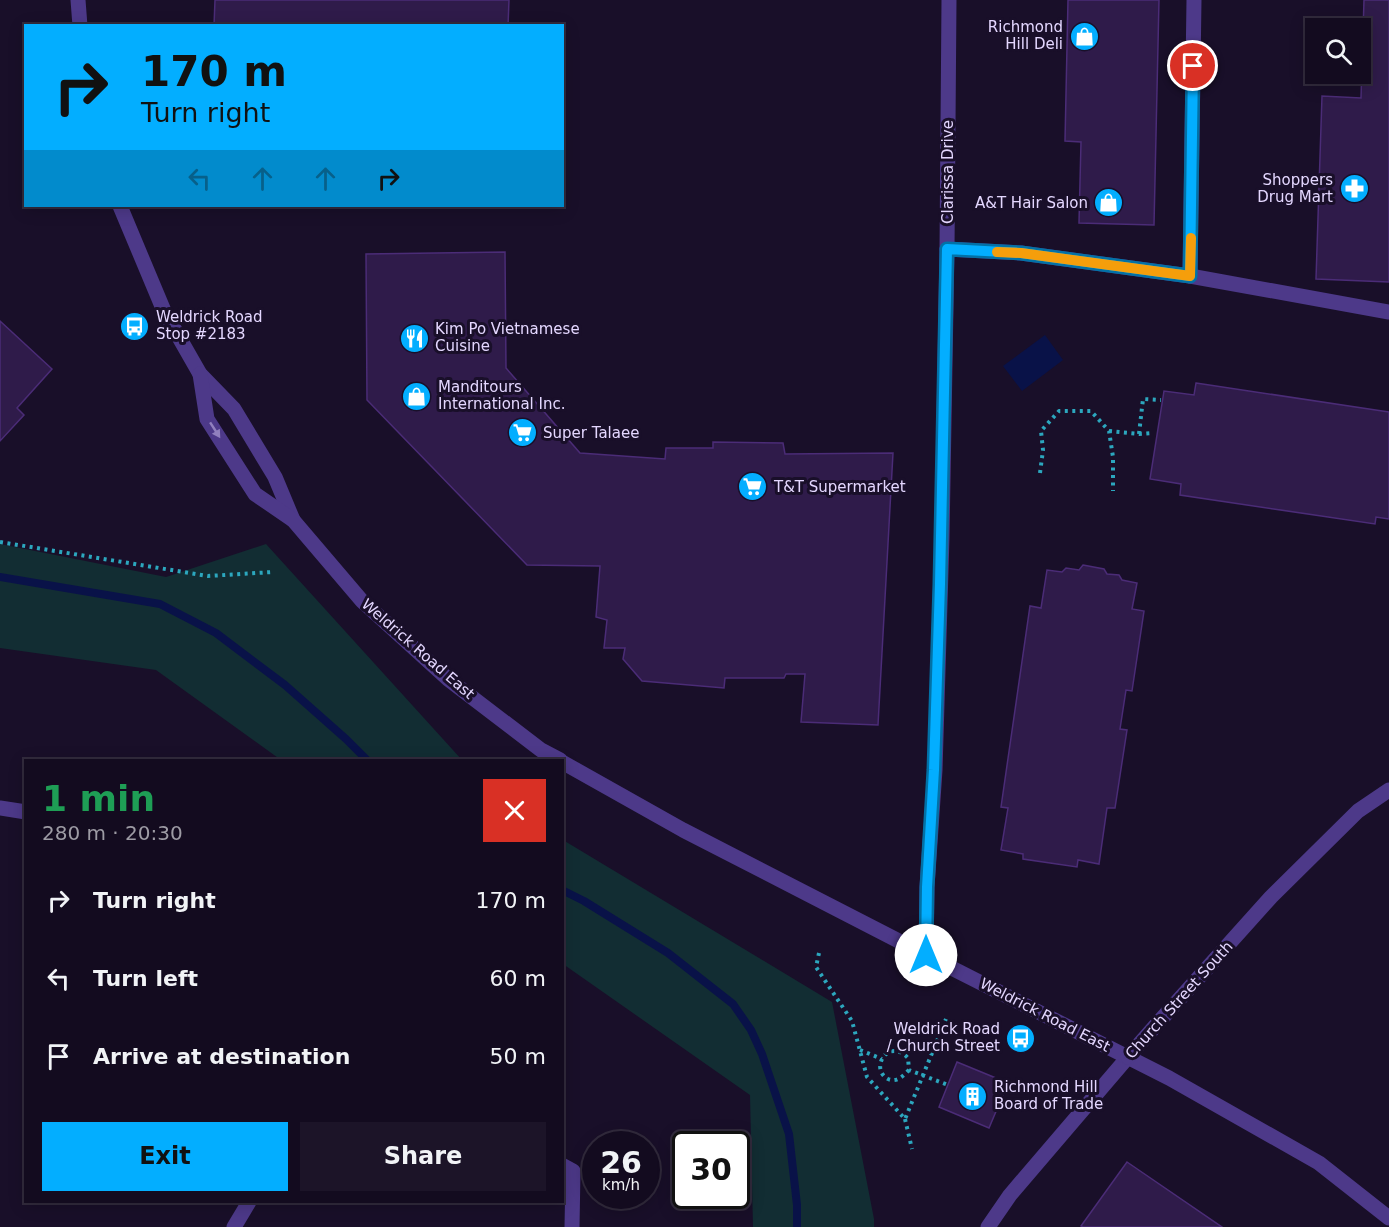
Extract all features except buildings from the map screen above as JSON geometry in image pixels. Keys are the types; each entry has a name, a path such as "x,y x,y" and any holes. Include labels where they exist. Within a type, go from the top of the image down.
{"street":[{"path":"78,0 80,24"},
{"name":"Clarissa Drive","path":"926,955 941,549 949,0"},
{"path":"1190,276 1194,0"},
{"name":"Weldrick Road East","path":"120,207 164,311 200,375 234,409 275,477 293,520"},
{"path":"947,249 1021,253 1190,276 1389,312"},
{"name":"Weldrick Road East","path":"200,375 207,419 255,494 293,520 362,601 439,671 541,750 557,759"},
{"name":"Weldrick Road East","path":"564,763 683,830 1169,1078 1319,1164 1389,1218"},
{"name":"Church Street South","path":"988,1227 1010,1195 1128,1057 1271,897 1358,811 1389,789"},
{"path":"0,808 24,812"},
{"path":"564,1166 573,1171 572,1227"},
{"path":"234,1227 248,1203"}],"path":[{"path":"1139,434 1143,399 1161,400"},
{"path":"1040,473 1041,431 1059,411 1091,411 1109,431 1113,457 1113,491"},
{"path":"1109,431 1152,433"},
{"path":"0,542 208,576 273,572"},
{"path":"819,953 816,967 852,1021 867,1077 905,1119 912,1149"},
{"path":"905,1119 946,1019"},
{"path":"860,1050 882,1059"},
{"path":"891,1051 901,1053 908,1058 909,1070 899,1080 886,1078 880,1069 882,1059 886,1053 891,1051"},
{"path":"909,1070 948,1084"}],"green space":[{"path":"0,544 166,577 266,544 461,759 280,759 156,670 0,648"},
{"path":"564,841 832,1002 874,1227 753,1227 750,1095 564,965"}],"shaded area":[{"path":"1045,335 1063,360 1022,391 1003,366"}],"waterway":[{"path":"0,577 160,604 216,633 285,685 366,759"},
{"path":"564,891 668,953 733,1004 751,1030 762,1054 789,1134 797,1205 797,1227"}],"slow traffic":[{"path":"997,252 1021,253 1190,276 1191,238"}],"place":[{"name":"Richmond Hill Deli","path":"1084,36"},
{"name":"Shoppers Drug Mart","path":"1354,189"},
{"name":"A&T Hair Salon","path":"1109,203"},
{"name":"Weldrick Road Stop #2183","path":"135,326"},
{"name":"Kim Po Vietnamese Cuisine","path":"414,338"},
{"name":"Manditours International Inc.","path":"417,396"},
{"name":"Super Talaee","path":"522,433"},
{"name":"T&T Supermarket","path":"753,487"},
{"name":"Weldrick Road / Church Street","path":"1021,1038"},
{"name":"Richmond Hill Board of Trade","path":"973,1096"}],"route":[{"path":"926,955 940,584 947,249 1021,253 1190,276 1193,66"}]}
